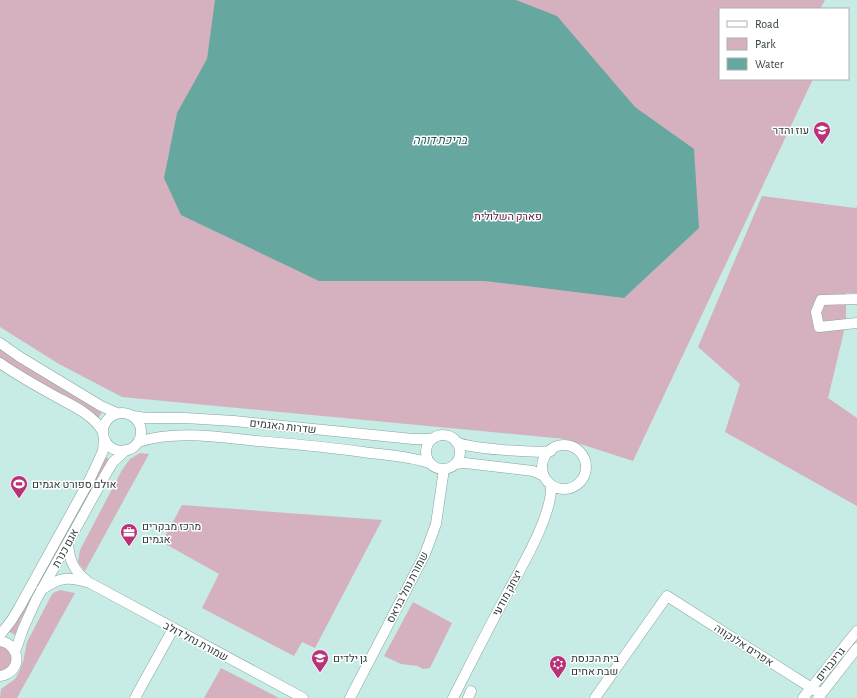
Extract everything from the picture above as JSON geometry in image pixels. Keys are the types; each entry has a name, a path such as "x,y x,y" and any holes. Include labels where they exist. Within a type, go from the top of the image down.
{"street":[{"path":"857,299 821,300 816,312 818,327 857,323"},
{"path":"0,343 20,357 101,406 117,413 133,416 141,428 138,442 126,450 112,448 107,444 98,424 86,415 0,363"},
{"path":"103,435 104,426 107,420 117,413"},
{"name":"שדרות האגמים","path":"133,416 146,418 185,418 234,421 413,439 432,439"},
{"name":"אגם כנרת","path":"0,635 11,621 90,481 103,451 103,435"},
{"name":"שדרות האגמים","path":"138,442 182,435 206,436 338,448 429,463"},
{"path":"442,435 453,438 456,442 460,453 459,458 454,464 444,469 436,468 429,463 425,455 425,449 427,444 432,439 442,435"},
{"path":"456,442 467,445 534,452 551,451"},
{"path":"454,464 465,463 540,473 552,485 558,488 566,489 572,488 578,484 586,473 586,466 582,454 572,447 560,446 551,451 544,459 544,476"},
{"name":"אגם כנרת","path":"1,677 15,667 15,652 23,629 41,590 113,462 126,450"},
{"name":"שמורת נחל בניאס","path":"350,698 425,554 436,521 444,469"},
{"name":"יצחק מודעי","path":"453,698 534,542 550,504 552,485"},
{"name":"שמורת נחל דולב","path":"68,543 69,558 72,565 78,574 90,583 303,698"},
{"name":"שמורת נחל דולב","path":"41,590 51,583 63,578 79,579 90,583"},
{"name":"אפרים אלנקווה","path":"595,698 667,596 811,688 819,696"},
{"path":"135,698 173,629"},
{"name":"גרינבויים","path":"803,698 857,631"},
{"path":"0,641 11,645 15,652"},
{"name":"גרינבויים","path":"819,696 857,648"}],"green space":[{"name":"פארק השלולית","path":"0,0 825,0 821,8 719,8 719,80 813,80 633,461 565,439 122,397 59,364 0,327"},
{"path":"762,196 855,208 857,207 857,293 846,293 846,323 828,398 857,418 857,506 725,432 740,384 698,347"},
{"path":"0,349 102,412 98,419 0,358"},
{"path":"140,453 149,454 85,571 78,562 80,550 122,470 130,459"},
{"path":"104,457 110,459 21,619 15,635 8,631"},
{"path":"182,505 382,520 315,648 302,642 294,656 202,608 219,574 162,542"},
{"path":"60,590 75,593 17,698 0,698 1,689 15,679 19,672 23,662 27,642 50,598 53,593"},
{"path":"413,602 452,623 430,668 423,669 418,666 401,664 384,656"},
{"path":"0,644 9,651 12,658 9,666 0,672"},
{"path":"221,668 279,698 204,698"}],"water":[{"name":"בריכת דורה","path":"215,0 516,0 557,16 635,107 694,149 699,228 624,298 485,281 319,281 181,215 164,178 177,113 207,59"}],"place":[{"name":"עוז והדר","path":"822,145"},
{"name":"אולם ספורט אגמים","path":"19,499"},
{"name":"מרכז מבקרים אגמים","path":"129,547"},
{"name":"גן ילדים","path":"320,673"},
{"name":"בית הכנסת שבת אחים","path":"558,679"}]}
